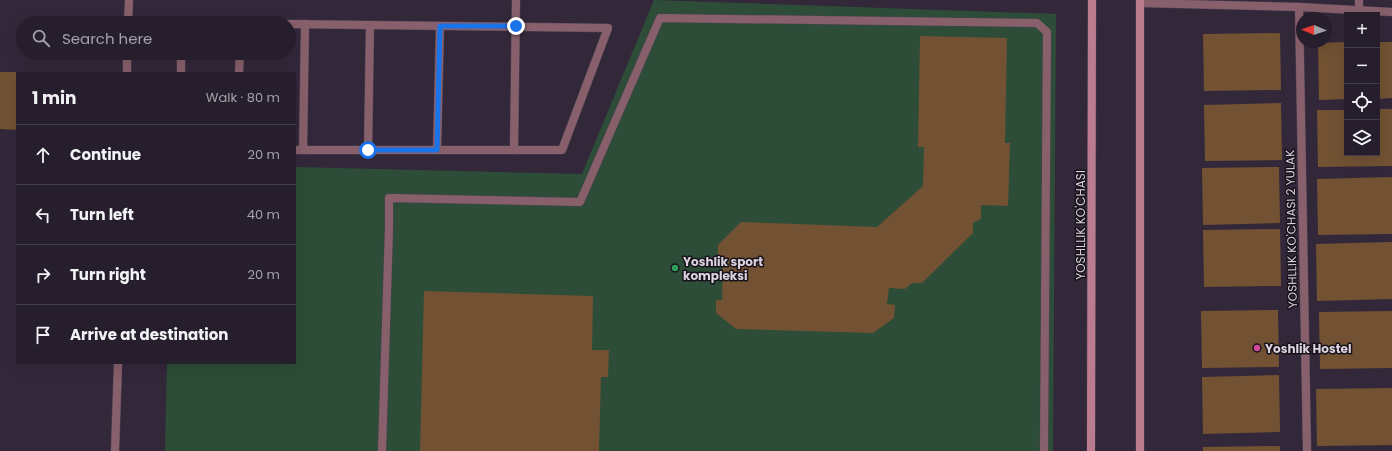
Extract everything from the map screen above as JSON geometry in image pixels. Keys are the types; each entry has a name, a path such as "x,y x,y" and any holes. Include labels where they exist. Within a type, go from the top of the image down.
{"main road":[{"name":"YOSHLLIK KO'CHASI","path":"1091,451 1092,0"},
{"path":"1140,2 1140,451"}],"street":[{"path":"128,16 129,0"},
{"path":"514,150 516,0"},
{"path":"1359,0 1359,10"},
{"path":"1140,2 1299,7 1392,12"},
{"name":"YOSHLLIK KO'CHASI 2 YULAK","path":"1299,7 1307,451"},
{"path":"382,451 389,198 580,202 660,18 1037,23 1047,32 1044,451"},
{"path":"296,24 305,24 440,26 516,26 608,28 562,150 299,150 305,24"},
{"path":"368,150 370,25"},
{"path":"437,150 440,26"},
{"path":"127,60 127,72"},
{"path":"181,72 182,60"},
{"path":"239,72 240,60"},
{"path":"115,451 118,364"}],"green space":[{"name":"Yoshlik sport kompleksi","path":"654,0 1056,14 1053,451 165,451 167,364 296,364 296,167 582,174"}],"building":[{"path":"1280,33 1281,90 1204,91 1203,34"},
{"path":"920,36 1007,38 1005,143 1010,143 1008,206 981,205 981,219 973,223 973,233 922,283 912,283 905,289 889,288 887,304 895,305 894,318 873,333 736,329 716,313 716,300 722,300 723,260 718,260 718,245 741,222 877,227 923,186 924,147 918,147"},
{"path":"1344,42 1344,99 1319,100 1318,48 1332,48 1332,43"},
{"path":"1380,42 1392,42 1392,98 1380,99"},
{"path":"0,72 16,72 16,130 0,129"},
{"path":"1281,103 1282,160 1205,161 1204,105"},
{"path":"1380,109 1392,109 1392,166 1318,167 1317,110 1344,110 1344,156 1380,156"},
{"path":"1279,167 1280,223 1203,225 1202,168"},
{"path":"1392,177 1392,234 1318,235 1317,179"},
{"path":"1280,229 1281,286 1204,287 1203,230"},
{"path":"1392,242 1392,299 1317,301 1316,244"},
{"path":"424,291 593,296 592,350 609,350 608,377 601,377 599,451 420,451"},
{"path":"1278,310 1279,367 1202,368 1201,311"},
{"path":"1392,311 1392,368 1320,369 1319,312"},
{"path":"1279,375 1280,432 1203,434 1202,377"},
{"path":"1392,388 1392,445 1317,446 1316,389"},
{"path":"1280,446 1280,451 1203,451 1203,447"}],"place":[{"name":"Yoshlik sport kompleksi","path":"675,268"},
{"name":"Yoshlik Hostel","path":"1257,348"}],"route":[{"path":"368,150 437,150 440,26 516,26"}]}
